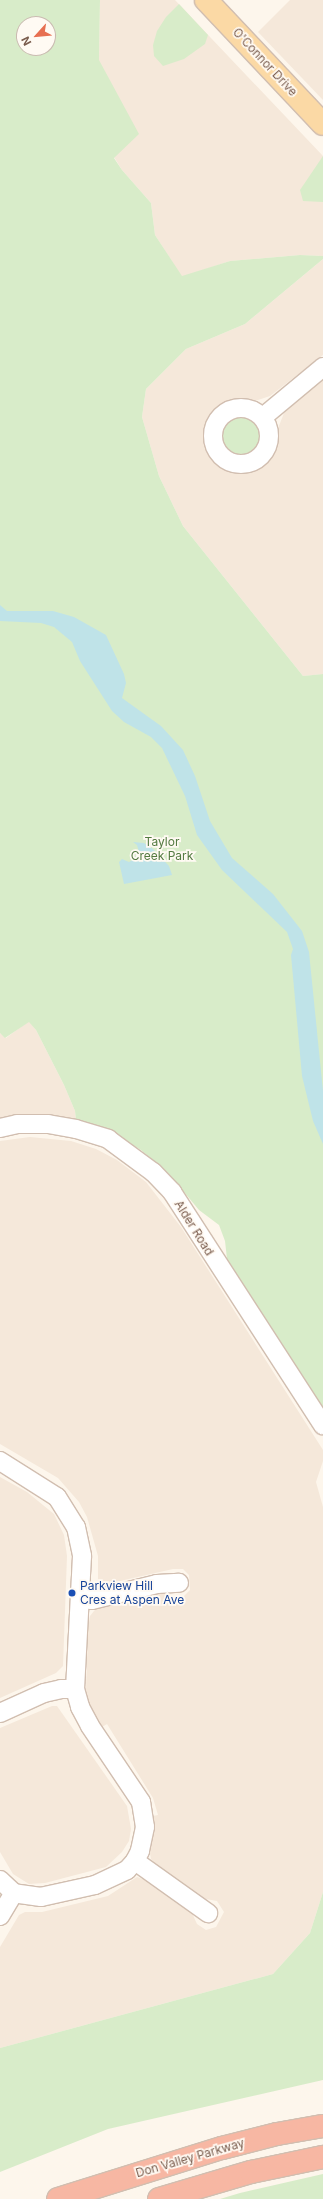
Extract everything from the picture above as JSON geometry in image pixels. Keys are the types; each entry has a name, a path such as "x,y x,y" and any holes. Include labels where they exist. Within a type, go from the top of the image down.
{"highway":[{"name":"Don Valley Parkway","path":"58,2199 222,2148 277,2134 323,2126"},
{"path":"159,2199 251,2172 323,2157"}],"main road":[{"name":"O'Connor Drive","path":"206,0 323,124"}],"street":[{"path":"263,417 323,367"},
{"name":"Alder Road","path":"0,1128 17,1124 48,1124 76,1129 108,1140 153,1172 172,1192 323,1425"},
{"path":"0,1461 45,1488 70,1514 81,1540 81,1600 74,1690 80,1707 90,1726 141,1802 144,1813 144,1838 135,1861 122,1873 95,1885 41,1897 14,1893 0,1880"},
{"path":"81,1600 92,1600 157,1584 179,1583"},
{"path":"0,1713 44,1693 61,1689 74,1690"},
{"path":"135,1861 208,1913"},
{"path":"0,1916 14,1893"}],"shaded area":[{"path":"100,0 175,0 323,156 323,256 300,255 230,261 182,277 155,235 151,203 122,170 114,157 99,60"},
{"path":"290,0 323,0 323,100 258,32"},
{"path":"323,259 323,355 270,396 258,400 234,401 222,405 212,415 207,428 207,443 213,456 224,466 238,470 252,468 266,459 284,413 323,378 323,674 303,676 183,526 159,476 142,417 146,389 186,349 245,324"},
{"path":"29,1021 36,1030 64,1085 75,1111 76,1120 50,1116 0,1118 0,1033 6,1038"},
{"path":"30,1137 71,1141 96,1149 117,1160 146,1182 181,1227 323,1450 323,1461 316,1482 323,1507 323,1892 310,1933 273,1974 0,2048 0,1947 19,1915 25,1912 42,1912 108,1896 137,1877 148,1881 192,1913 197,1924 206,1930 216,1927 224,1912 217,1901 200,1898 156,1865 151,1859 149,1848 153,1834 153,1816 158,1815 153,1798 107,1724 102,1727 91,1711 86,1690 88,1629 90,1616 94,1611 98,1607 159,1592 176,1599 182,1598 190,1590 189,1575 183,1569 173,1569 98,1586 98,1556 87,1517 79,1502 58,1478 0,1444 0,1141"},
{"path":"0,1477 27,1492 54,1514 64,1535 67,1556 63,1666 56,1673 0,1698"},
{"path":"52,1706 57,1706 127,1806 131,1829 129,1841 122,1852 106,1867 45,1883 29,1884 13,1874 0,1852 0,1728"}],"green space":[{"name":"Taylor Creek Park","path":"0,0 100,0 99,60 139,134 114,158 122,170 151,203 155,235 182,276 230,261 300,255 323,256 323,259 245,324 186,349 146,389 142,417 159,476 183,526 303,676 323,674 323,1415 227,1259 225,1241 219,1225 199,1210 169,1174 141,1150 116,1135 76,1120 75,1111 64,1085 36,1030 29,1022 5,1038 0,1033"},
{"path":"179,4 208,35 205,44 184,59 163,66 154,56 153,45 157,31 166,17"},
{"path":"323,156 323,202 303,201 300,190"},
{"path":"241,414 256,420 262,435 256,450 241,456 226,450 220,435 226,420"},
{"path":"323,1892 323,2080 108,2129 0,2172 0,2048 273,1974 310,1933"},
{"path":"323,2174 323,2199 220,2199 240,2193"}],"water":[{"path":"0,605 7,611 53,611 74,617 106,635 124,674 126,683 122,698 161,726 183,750 195,776 210,821 232,858 273,894 302,931 309,952 323,1091 323,1144 313,1121 302,1076 291,955 293,949 287,932 222,870 197,835 185,796 162,748 151,737 124,722 112,711 80,661 72,642 54,627 41,623 0,621"},
{"path":"133,842 144,843 153,849 169,866 172,875 124,884 119,862 122,859 129,862 134,859 139,852 137,845"}],"place":[{"name":"Parkview Hill Cres at Aspen Ave","path":"72,1593"}]}
